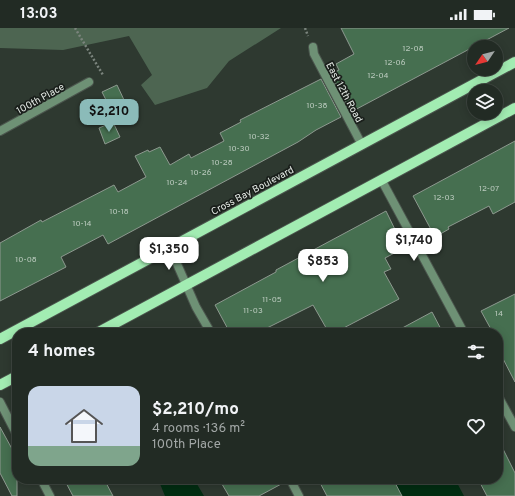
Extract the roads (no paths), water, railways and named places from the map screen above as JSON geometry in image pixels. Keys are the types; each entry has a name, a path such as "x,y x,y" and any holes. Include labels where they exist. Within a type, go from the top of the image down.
{"main road":[{"name":"Cross Bay Boulevard","path":"21,328 515,62"},
{"path":"106,328 382,181 515,108"},
{"name":"Cross Bay Boulevard","path":"0,339 12,333"},
{"path":"0,385 12,379"}],"street":[{"name":"East 12th Road","path":"314,47 314,54 362,145"},
{"name":"100th Place","path":"0,131 89,82"},
{"path":"382,181 461,328"},
{"path":"170,248 186,285 208,328"},
{"path":"0,402 12,425"},
{"path":"503,405 515,427"},
{"path":"44,484 50,496"},
{"path":"293,484 299,496"}]}
